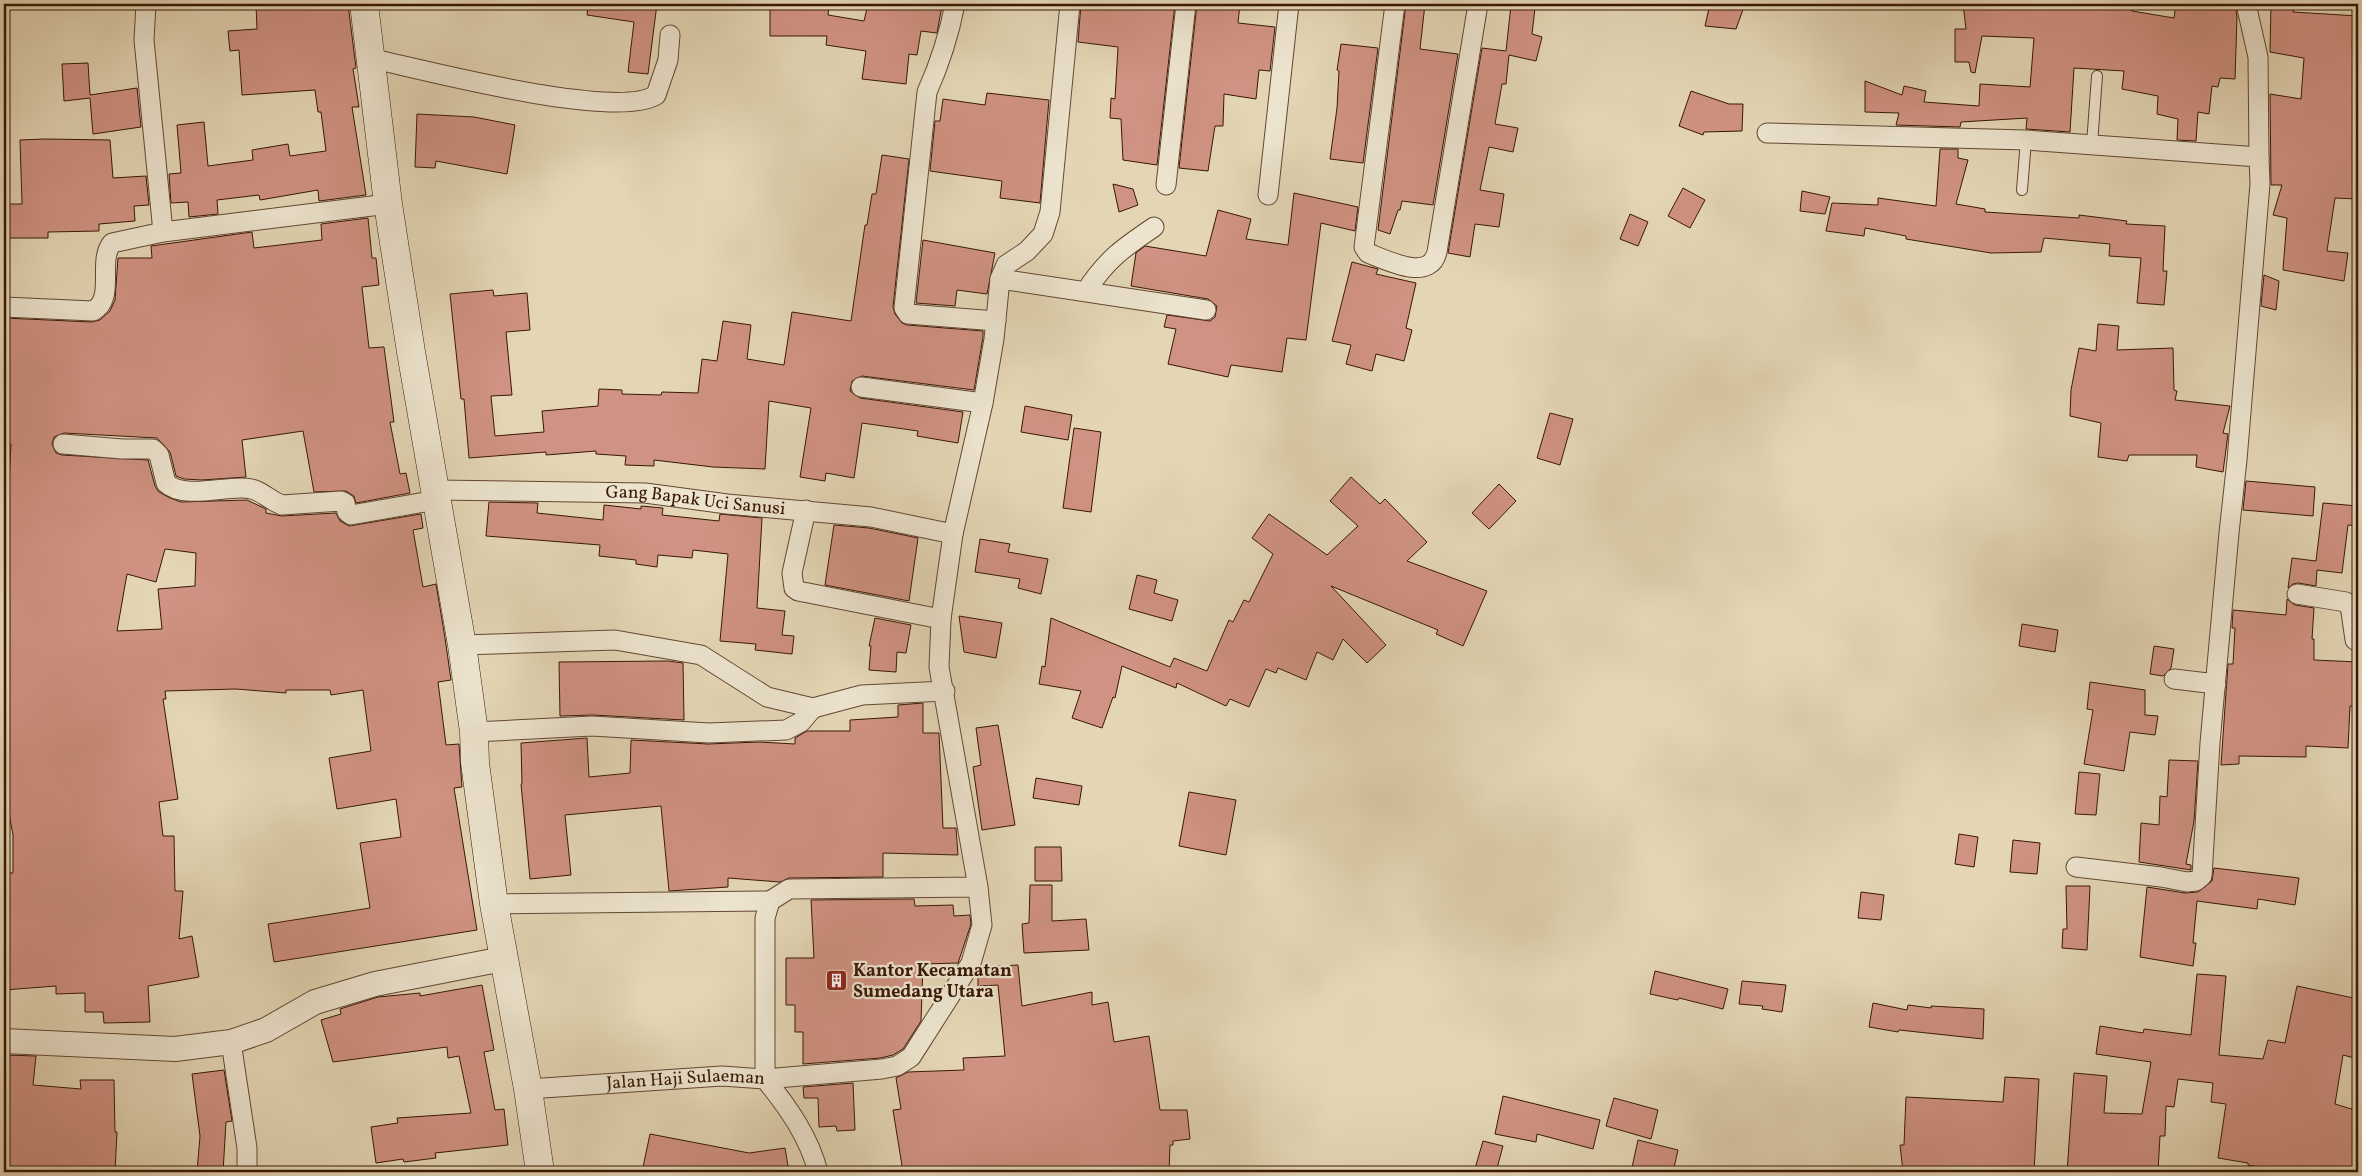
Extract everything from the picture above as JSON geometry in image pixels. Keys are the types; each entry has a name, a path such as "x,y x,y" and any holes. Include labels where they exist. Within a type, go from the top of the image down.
{"main road":[{"path":"364,4 388,204 411,352 462,645 474,732 475,763 494,904 528,1089 540,1172"}],"street":[{"path":"146,4 144,40 163,232"},
{"path":"954,4 946,45 927,92 904,308 908,314 996,321"},
{"path":"770,901 765,918 765,1079 882,1069 897,1066 911,1057 972,963 982,925 978,887 940,667 941,618 953,534 983,403 996,321 1000,279 1006,265 1027,251 1043,234 1050,212 1070,4"},
{"path":"1166,185 1186,4"},
{"path":"1268,195 1289,4"},
{"path":"1395,4 1364,247 1368,254 1416,268 1430,266 1435,260 1478,4"},
{"path":"2076,867 2187,882 2196,881 2202,876 2210,744 2246,367 2260,184 2258,57 2246,4"},
{"path":"369,58 527,93 594,101 639,102 656,95 668,60 670,35"},
{"path":"1767,133 2026,140 2259,157"},
{"path":"4,307 93,311 100,305 102,299 106,256 112,243 163,232 388,204"},
{"path":"1086,291 1102,267 1121,250 1154,227"},
{"path":"1000,279 1206,310"},
{"path":"861,387 983,403"},
{"name":"Gang Bapak Uci Sanusi","path":"63,444 122,449 153,449 159,455 166,483 182,490 243,488 259,490 273,502 282,505 341,501 345,503 347,512 351,515 425,502 437,496 646,493 727,504 871,517 953,534"},
{"path":"806,510 792,573 794,588 798,591 941,618"},
{"path":"2297,594 2346,602 2350,605 2355,640 2358,642"},
{"path":"462,645 615,640 701,655 767,697 813,708 862,695 945,691"},
{"path":"2174,679 2216,684"},
{"path":"474,732 592,726 709,733 786,730 801,722 813,708"},
{"path":"494,904 770,901 789,889 978,887"},
{"path":"4,1040 175,1049 231,1042 266,1030 315,1002 375,984 503,959"},
{"path":"231,1042 247,1148 247,1172"},
{"name":"Jalan Haji Sulaeman","path":"528,1089 722,1076 765,1079 787,1106 801,1131 818,1172"}],"lane":[{"path":"2092,144 2097,76"},
{"path":"2022,190 2026,140"}],"building":[{"path":"256,4 348,4 356,68 353,69 359,107 352,107 366,195 319,201 318,190 260,200 259,195 217,200 218,214 189,217 188,202 171,203 169,174 181,173 177,125 204,122 208,166 253,160 252,150 288,144 290,156 326,151 321,112 318,112 315,90 242,95 239,50 230,51 228,31 257,29"},
{"path":"588,4 657,4 648,74 628,72 634,22 587,15"},
{"path":"770,4 829,4 828,15 864,21 868,4 894,8 895,4 942,6 937,33 921,31 917,55 909,54 906,84 862,79 866,51 826,45 827,36 770,36"},
{"path":"1081,4 1175,4 1157,165 1123,160 1121,119 1110,118 1111,98 1115,99 1118,47 1078,42"},
{"path":"1197,4 1240,4 1238,23 1275,27 1270,71 1259,70 1256,99 1224,94 1223,126 1215,126 1208,171 1179,168"},
{"path":"1406,4 1425,4 1420,49 1458,54 1433,205 1402,201 1390,234 1378,230"},
{"path":"1710,4 1745,4 1736,29 1705,26"},
{"path":"1963,4 2133,4 2132,11 2174,18 2176,4 2235,4 2237,17 2235,79 2220,78 2218,87 2212,86 2209,114 2198,112 2196,141 2177,140 2178,119 2157,114 2158,96 2122,89 2124,71 2074,68 2070,132 2026,129 2027,118 1961,122 1960,127 1896,125 1899,113 1865,112 1865,81 1902,95 1904,86 1926,91 1924,102 1979,106 1980,84 2030,87 2034,38 1982,36 1975,73 1971,72 1969,62 1955,62 1955,29 1966,29"},
{"path":"2271,4 2295,4 2293,12 2358,16 2352,44 2358,44 2356,80 2358,80 2358,199 2335,198 2327,251 2348,253 2344,281 2283,270 2287,218 2273,215 2282,185 2271,185 2270,94 2301,99 2304,58 2270,52"},
{"path":"1511,5 1535,8 1532,34 1542,37 1536,61 1509,55 1506,84 1502,84 1495,124 1518,128 1513,152 1489,147 1480,190 1504,194 1499,227 1475,224 1470,257 1448,253 1482,48 1506,51"},
{"path":"1341,44 1378,48 1363,163 1330,159 1337,108 1339,71 1337,70"},
{"path":"88,63 90,95 137,88 141,127 93,134 90,98 64,101 62,64"},
{"path":"1691,91 1729,104 1743,104 1742,131 1704,132 1703,135 1679,126"},
{"path":"987,93 1049,100 1040,203 1000,198 1002,181 930,171 935,121 940,121 943,99 985,105"},
{"path":"417,114 474,117 515,125 507,174 436,161 435,168 415,167"},
{"path":"20,140 110,140 113,178 146,176 149,205 134,206 135,221 99,224 99,231 48,232 48,238 6,238 6,204 22,204"},
{"path":"1940,149 1958,149 1958,158 1968,160 1956,204 1985,209 1985,212 2079,218 2079,215 2127,221 2126,224 2165,226 2163,271 2167,271 2164,305 2137,303 2141,258 2109,256 2110,244 2044,238 2041,252 1991,253 1906,239 1906,236 1865,228 1864,236 1826,231 1832,203 1878,205 1878,198 1936,206"},
{"path":"882,155 909,159 893,307 895,314 902,323 907,325 983,331 983,337 974,390 862,376 852,381 850,391 860,398 963,412 958,443 917,436 918,431 862,423 854,478 826,473 825,481 800,477 811,408 769,401 765,469 713,467 654,460 654,466 625,465 626,456 596,454 596,451 546,455 546,452 469,458 464,399 461,399 450,294 493,290 494,296 527,293 530,330 506,332 512,395 491,396 495,436 544,432 542,411 598,406 599,389 622,390 622,394 661,395 662,392 698,393 702,359 717,361 723,321 751,325 747,359 784,365 792,312 851,321 865,225 867,225 872,194 876,194"},
{"path":"1113,184 1133,189 1138,205 1119,212"},
{"path":"1683,188 1705,200 1690,228 1668,216"},
{"path":"1802,191 1830,197 1825,214 1800,211"},
{"path":"1294,193 1358,207 1355,231 1321,223 1306,340 1287,338 1282,372 1231,365 1228,377 1168,364 1176,329 1164,327 1167,315 1210,321 1215,317 1217,306 1208,299 1131,286 1136,253 1145,246 1206,256 1218,210 1251,219 1246,239 1288,245"},
{"path":"1630,214 1648,222 1638,246 1620,239"},
{"path":"368,218 372,258 376,258 379,285 362,287 369,348 384,347 394,422 390,422 400,474 406,473 410,493 356,503 354,496 346,491 314,492 303,431 242,440 246,477 202,480 184,479 176,476 170,452 157,438 64,433 54,437 52,444 56,453 62,455 148,460 155,486 159,492 181,502 247,500 266,509 266,513 282,516 336,513 340,521 349,526 421,514 423,528 413,530 423,587 436,584 445,638 451,680 438,682 446,745 459,744 462,787 454,788 477,930 274,962 268,924 370,908 360,843 401,837 396,799 337,809 329,758 371,751 363,690 331,695 330,690 286,690 286,693 236,689 165,691 166,699 163,699 178,799 159,802 163,836 174,836 175,891 183,891 179,939 192,936 199,977 148,986 150,1022 104,1023 103,1012 85,1012 85,993 56,994 56,986 4,990 4,873 13,873 13,835 4,787 4,625 7,625 4,500 8,500 11,444 4,443 4,318 92,322 100,320 110,311 115,300 118,258 152,258 151,246 252,232 254,248 322,240 321,224","holes":["165,549 196,553 195,586 158,589 162,629 117,631 127,574 156,582"]},
{"path":"923,240 995,253 987,294 957,290 955,306 916,303"},
{"path":"1352,262 1378,269 1376,274 1416,283 1406,328 1412,330 1404,361 1376,354 1372,371 1346,364 1351,345 1332,341"},
{"path":"2264,275 2279,281 2276,310 2261,306"},
{"path":"2098,324 2119,326 2117,350 2173,348 2174,390 2177,391 2175,400 2230,406 2223,433 2228,434 2223,472 2196,467 2197,455 2129,455 2127,461 2098,457 2101,423 2070,416 2071,390 2079,348 2096,351"},
{"path":"1025,406 1072,415 1068,440 1021,432"},
{"path":"1550,413 1573,419 1560,465 1537,458"},
{"path":"1074,428 1101,432 1091,512 1063,508"},
{"path":"1351,477 1380,504 1385,499 1427,542 1407,561 1487,591 1463,646 1436,634 1438,630 1331,586 1386,645 1367,663 1343,639 1333,660 1317,652 1306,680 1278,668 1276,673 1266,669 1249,707 1230,699 1226,706 1177,683 1176,688 1122,666 1115,698 1113,697 1102,728 1072,718 1081,691 1039,684 1042,666 1045,667 1051,618 1170,667 1174,658 1207,671 1229,620 1233,622 1244,600 1249,602 1273,554 1252,538 1269,514 1327,555 1358,526 1330,501"},
{"path":"2246,481 2315,487 2313,516 2243,510"},
{"path":"1499,484 1516,501 1489,529 1472,513"},
{"path":"489,502 538,503 537,513 603,520 604,505 641,509 641,506 663,508 662,515 719,521 720,514 762,518 757,608 785,611 782,635 794,636 792,654 755,650 756,644 720,641 728,554 693,550 692,558 658,555 657,567 636,564 636,560 599,556 600,545 486,536"},
{"path":"2323,503 2358,506 2358,526 2348,525 2342,573 2317,570 2316,586 2298,583 2288,588 2292,558 2316,561"},
{"path":"834,525 869,528 918,538 909,601 825,585"},
{"path":"980,539 1010,544 1008,552 1048,559 1041,594 1018,588 1020,579 975,572"},
{"path":"1137,575 1157,580 1154,593 1178,600 1172,621 1129,609"},
{"path":"2287,599 2295,605 2314,608 2312,639 2314,639 2314,660 2358,662 2358,706 2350,706 2348,748 2306,746 2306,757 2239,756 2239,764 2221,765 2228,664 2233,664 2235,628 2232,628 2233,610 2286,615"},
{"path":"959,616 1002,623 996,658 964,652"},
{"path":"875,618 911,625 906,653 897,652 896,672 869,670 871,646 869,646"},
{"path":"2022,624 2058,630 2055,652 2019,646"},
{"path":"2154,646 2174,649 2171,668 2163,676 2150,674"},
{"path":"668,661 683,663 684,720 593,715 560,716 559,662"},
{"path":"2090,682 2145,690 2145,715 2158,716 2155,735 2130,732 2124,771 2084,764 2093,710 2087,709"},
{"path":"923,703 923,733 939,733 943,828 956,828 958,855 883,853 883,877 789,878 780,882 728,878 728,887 669,891 661,806 565,815 571,875 530,879 521,784 521,743 587,738 589,777 630,773 631,740 708,744 759,742 795,744 795,738 807,731 850,731 850,720 898,717 898,705"},
{"path":"998,725 1015,825 982,830 973,767 981,765 976,728"},
{"path":"2169,760 2198,761 2194,821 2186,864 2191,865 2191,870 2139,862 2141,823 2159,825 2160,796 2167,797"},
{"path":"2079,772 2100,774 2096,815 2075,814"},
{"path":"1036,778 1082,786 1079,805 1033,798"},
{"path":"1189,792 1236,800 1226,855 1179,846"},
{"path":"1959,834 1978,837 1974,867 1955,864"},
{"path":"2013,840 2040,843 2037,874 2010,872"},
{"path":"1035,847 1061,847 1062,881 1035,881"},
{"path":"2214,868 2299,878 2295,905 2258,899 2257,909 2197,901 2193,943 2196,943 2193,966 2140,957 2147,887 2185,893 2198,892 2212,881"},
{"path":"1030,885 1052,885 1052,921 1086,919 1089,950 1024,953 1022,924 1029,923"},
{"path":"2066,886 2090,886 2087,950 2062,948 2063,929 2067,929"},
{"path":"1861,892 1884,895 1881,920 1858,918"},
{"path":"914,899 915,906 953,905 954,916 970,915 971,924 958,963 923,964 921,1021 903,1049 893,1055 880,1058 803,1064 803,1032 795,1032 795,1005 786,1005 786,958 814,958 811,900"},
{"path":"1018,965 1022,1006 1092,992 1092,1005 1108,1002 1114,1042 1149,1036 1160,1110 1187,1110 1190,1139 1173,1141 1173,1145 1170,1145 1169,1172 1043,1170 1043,1172 995,1172 995,1167 957,1172 903,1172 893,1110 901,1109 896,1078 908,1072 964,1070 963,1058 1005,1056 998,985 978,986 978,974 981,967"},
{"path":"1655,971 1728,989 1723,1009 1679,998 1678,1000 1650,994"},
{"path":"2197,974 2226,976 2219,1055 2263,1059 2268,1040 2285,1043 2297,986 2358,999 2358,1059 2343,1055 2335,1104 2358,1111 2358,1172 2287,1172 2218,1158 2226,1104 2211,1102 2213,1083 2178,1079 2174,1107 2166,1106 2165,1136 2160,1136 2158,1172 2067,1172 2074,1073 2107,1076 2104,1113 2142,1114 2151,1062 2096,1054 2100,1026 2143,1033 2144,1029 2191,1035"},
{"path":"1742,981 1786,985 1782,1012 1762,1009 1763,1006 1739,1004"},
{"path":"482,985 494,1050 484,1052 495,1110 504,1109 508,1145 435,1153 436,1158 404,1162 403,1159 376,1163 371,1127 398,1123 397,1118 471,1113 459,1056 448,1058 447,1047 333,1062 321,1020 341,1014 340,1009 378,997 420,993 420,996"},
{"path":"1873,1003 1907,1010 1908,1005 1931,1008 1931,1006 1984,1009 1983,1039 1899,1030 1898,1032 1869,1027"},
{"path":"4,1055 36,1056 33,1085 81,1089 80,1080 114,1080 115,1132 117,1132 115,1172 5,1172 7,1137 4,1136"},
{"path":"224,1070 232,1121 226,1122 223,1172 197,1172 200,1136 192,1074"},
{"path":"2005,1077 2039,1079 2034,1172 1903,1172 1900,1145 1904,1145 1906,1097 2003,1102"},
{"path":"853,1083 855,1130 837,1131 836,1126 819,1127 818,1098 804,1098 803,1087"},
{"path":"1503,1096 1600,1120 1593,1149 1537,1134 1536,1142 1495,1134"},
{"path":"1614,1098 1658,1110 1651,1139 1606,1126"},
{"path":"650,1134 749,1153 785,1148 789,1172 642,1172"},
{"path":"1638,1140 1678,1150 1673,1172 1631,1172"},
{"path":"1483,1141 1503,1146 1496,1172 1474,1172"}],"place":[{"name":"Kantor Kecamatan Sumedang Utara","path":"837,981"}]}
